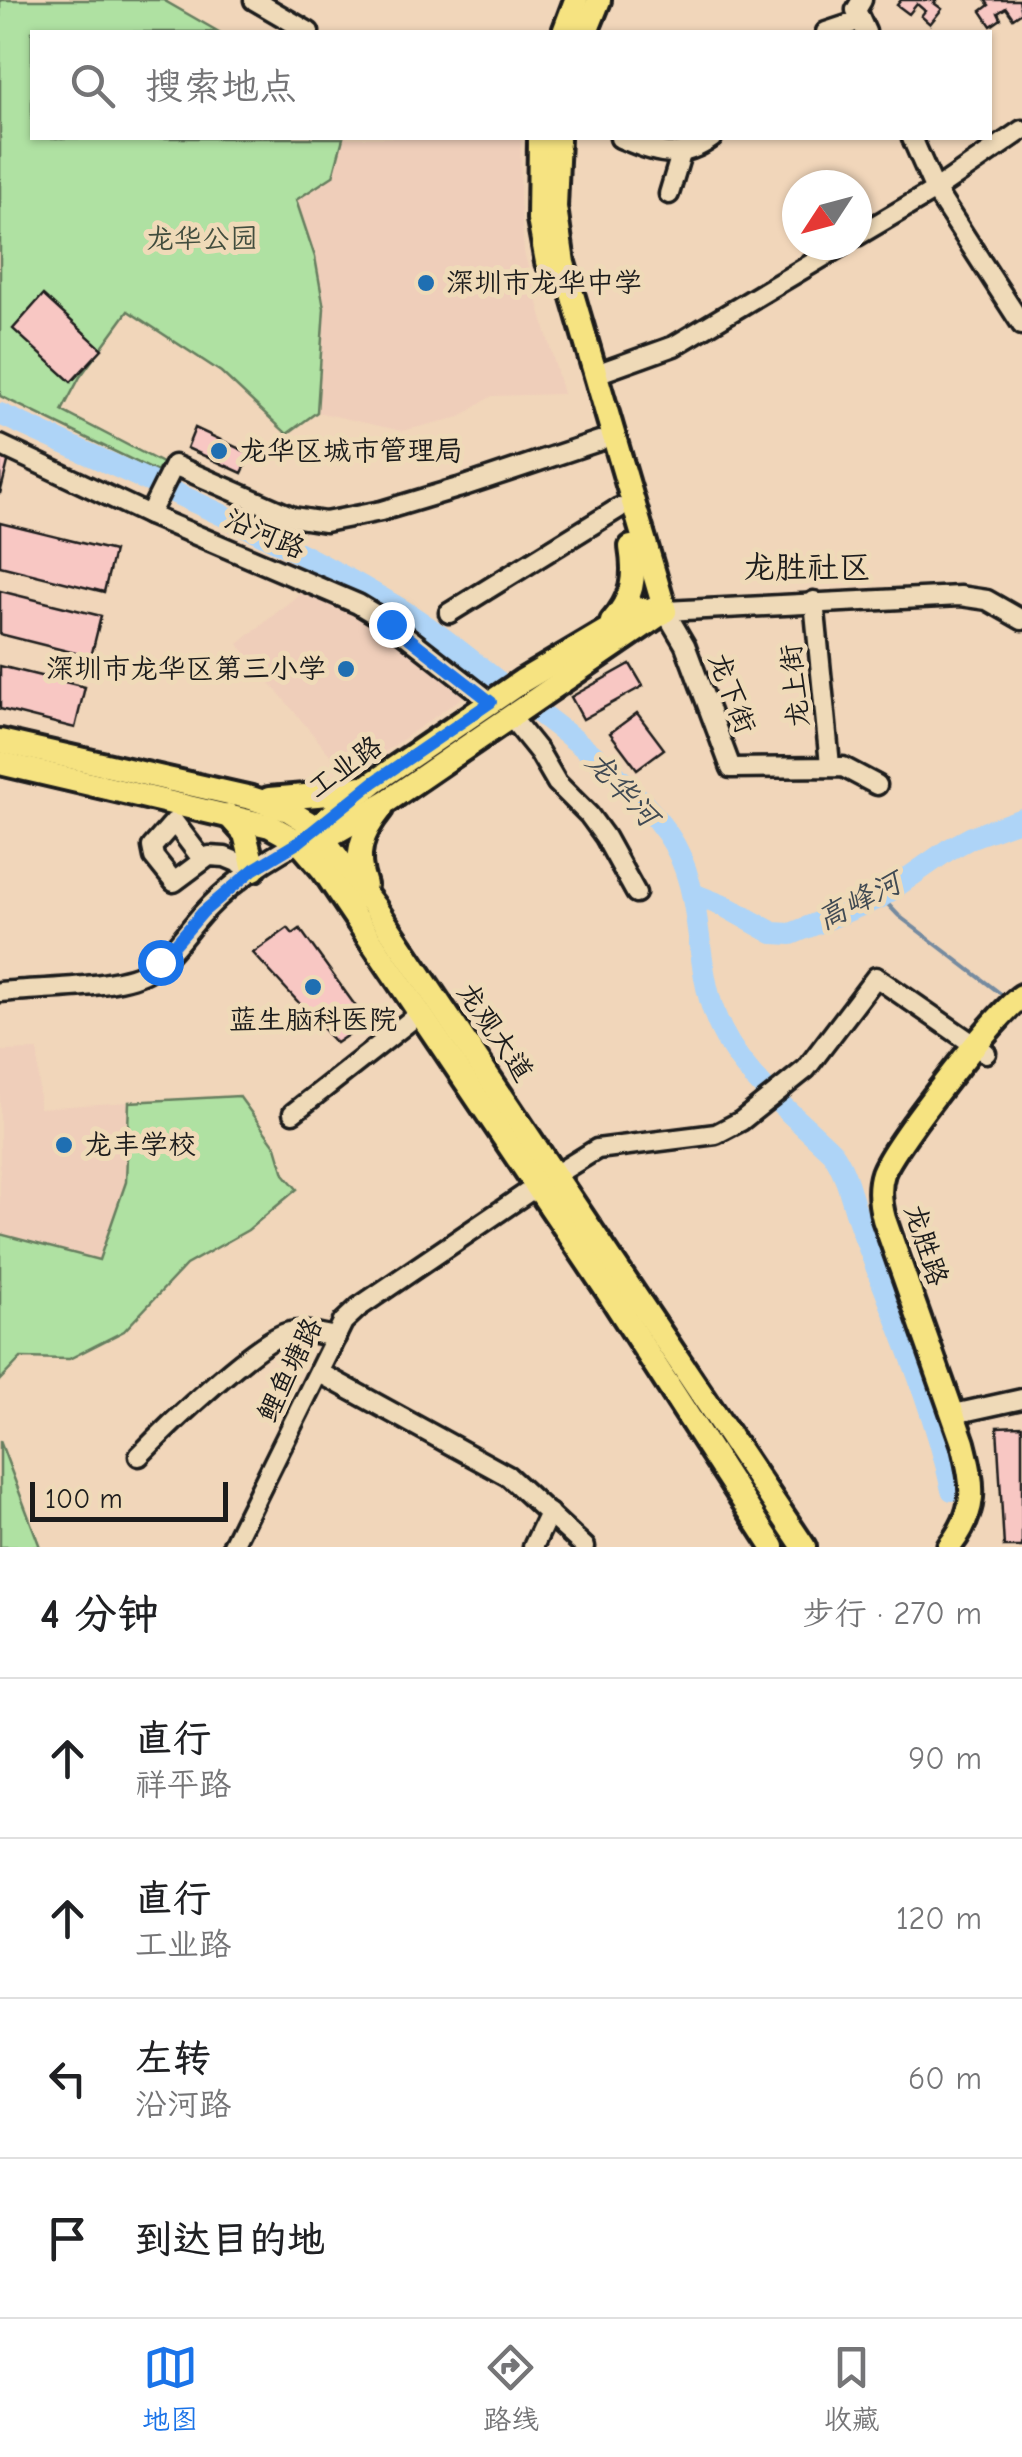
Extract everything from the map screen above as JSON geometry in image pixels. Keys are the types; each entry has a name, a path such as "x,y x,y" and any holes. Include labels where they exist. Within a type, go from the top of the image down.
{"main road":[{"path":"565,30 576,0"},
{"path":"587,30 599,0"},
{"path":"540,140 539,219 545,249 631,548 658,608"},
{"path":"558,140 555,177 563,262 658,608"},
{"path":"601,631 621,612 632,592 631,548"},
{"name":"工业路","path":"530,688 601,631 658,608"},
{"name":"工业路","path":"313,836 349,822 381,791 502,707 658,608"},
{"name":"龙观大道","path":"0,742 250,798 288,810 313,836 374,906 773,1547"},
{"name":"龙观大道","path":"0,763 177,812 225,814 313,836"},
{"path":"250,798 381,791 359,850 360,870 374,906"},
{"path":"225,814 246,834 254,869"},
{"name":"龙观大道","path":"313,836 324,872 420,1013 546,1180 804,1547"},
{"name":"龙胜路","path":"966,1547 979,1531 987,1502 982,1463 884,1219 880,1186 894,1153 1016,1006"},
{"name":"龙胜路","path":"949,1547 966,1522 972,1497 960,1412"}],"street":[{"path":"254,0 306,30"},
{"path":"858,28 856,10 862,0"},
{"path":"872,227 1022,130"},
{"path":"628,140 681,154 709,140"},
{"path":"913,140 934,190 1022,325"},
{"path":"669,194 681,154"},
{"path":"596,374 674,346 817,260"},
{"path":"152,509 174,465 293,517 324,522 380,511 599,441"},
{"name":"沿河路","path":"0,445 152,509 391,624 502,707 539,752 557,783 605,837 636,893"},
{"path":"450,613 619,508"},
{"path":"658,608 960,596 987,600 1022,620"},
{"name":"龙上街","path":"814,602 830,766"},
{"name":"龙下街","path":"658,608 684,645 732,768 830,766 852,770 877,785"},
{"path":"202,859 177,812 154,842 154,857 174,882 202,859 215,855 254,869"},
{"path":"0,992 113,982 142,974 160,962 203,912 254,869 313,836"},
{"name":"鲤鱼塘路","path":"232,1547 343,1322 546,1180 597,1149 725,1132 786,1087 811,1063 876,977 981,1050"},
{"path":"292,1113 420,1013"},
{"path":"140,1456 228,1374 273,1340 290,1332 336,1337"},
{"path":"320,1374 493,1466 584,1547"},
{"path":"960,1412 1022,1398"},
{"path":"533,1547 549,1513"}],"shaded area":[{"name":"深圳市龙华中学","path":"342,140 521,140 524,252 563,394 492,396 460,417 402,431 317,412 324,308 295,200 333,176"},
{"name":"深圳市龙华区第三小学","path":"304,590 377,625 467,694 354,774 347,772 238,644"},
{"name":"龙丰学校","path":"38,1050 39,1108 129,1102 126,1182 99,1260 0,1234 0,1051"}],"green space":[{"name":"龙华公园","path":"0,0 163,0 216,30 30,30 30,140 342,140 333,176 296,200 315,257 324,308 317,412 287,434 221,372 128,311 80,377 62,411 162,463 157,472 0,396"},
{"path":"239,1096 276,1147 284,1174 297,1189 248,1230 186,1265 124,1331 69,1359 21,1358 0,1380 0,1234 99,1260 126,1182 129,1102"},
{"path":"0,1441 40,1547 0,1547"}],"building":[{"path":"901,0 937,0 934,3 942,9 930,24 921,16 925,11 917,4 909,14 897,5"},
{"path":"985,0 1019,0 1022,12 1013,18 1006,8 998,13 1001,19 991,26 981,11 989,5"},
{"path":"43,295 102,349 71,382 13,329"},
{"name":"龙华区城市管理局","path":"195,428 251,454 242,473 187,448"},
{"path":"0,451 10,454 0,494"},
{"path":"0,523 114,551 104,592 0,566"},
{"path":"0,591 101,616 91,657 0,634"},
{"path":"630,664 643,686 583,719 571,697"},
{"path":"0,666 85,687 75,728 0,709"},
{"path":"637,713 664,749 637,769 610,733"},
{"name":"蓝生脑科医院","path":"288,928 293,934 300,929 367,1022 336,1043 253,953"},
{"path":"1022,1426 1022,1547 1004,1547 997,1427"}],"waterway":[{"name":"龙华河","path":"0,414 250,528 395,606 578,743 651,813 667,833 687,876 708,992 724,1036 750,1073 832,1152 842,1170 924,1391 952,1490"},
{"name":"高峰河","path":"693,894 773,933 791,934 881,897 948,850 1022,819"},
{"path":"881,897 899,916 1005,997"}],"place":[{"name":"深圳市龙华中学","path":"426,283"},
{"name":"龙华区城市管理局","path":"219,451"},
{"name":"深圳市龙华区第三小学","path":"346,669"},
{"name":"蓝生脑科医院","path":"313,987"},
{"name":"龙丰学校","path":"64,1145"}],"district":[{"name":"龙胜社区","path":"807,567"}],"route":[{"path":"160,962 203,912 254,869 299,842 314,826 374,782 491,702 391,624"}]}
